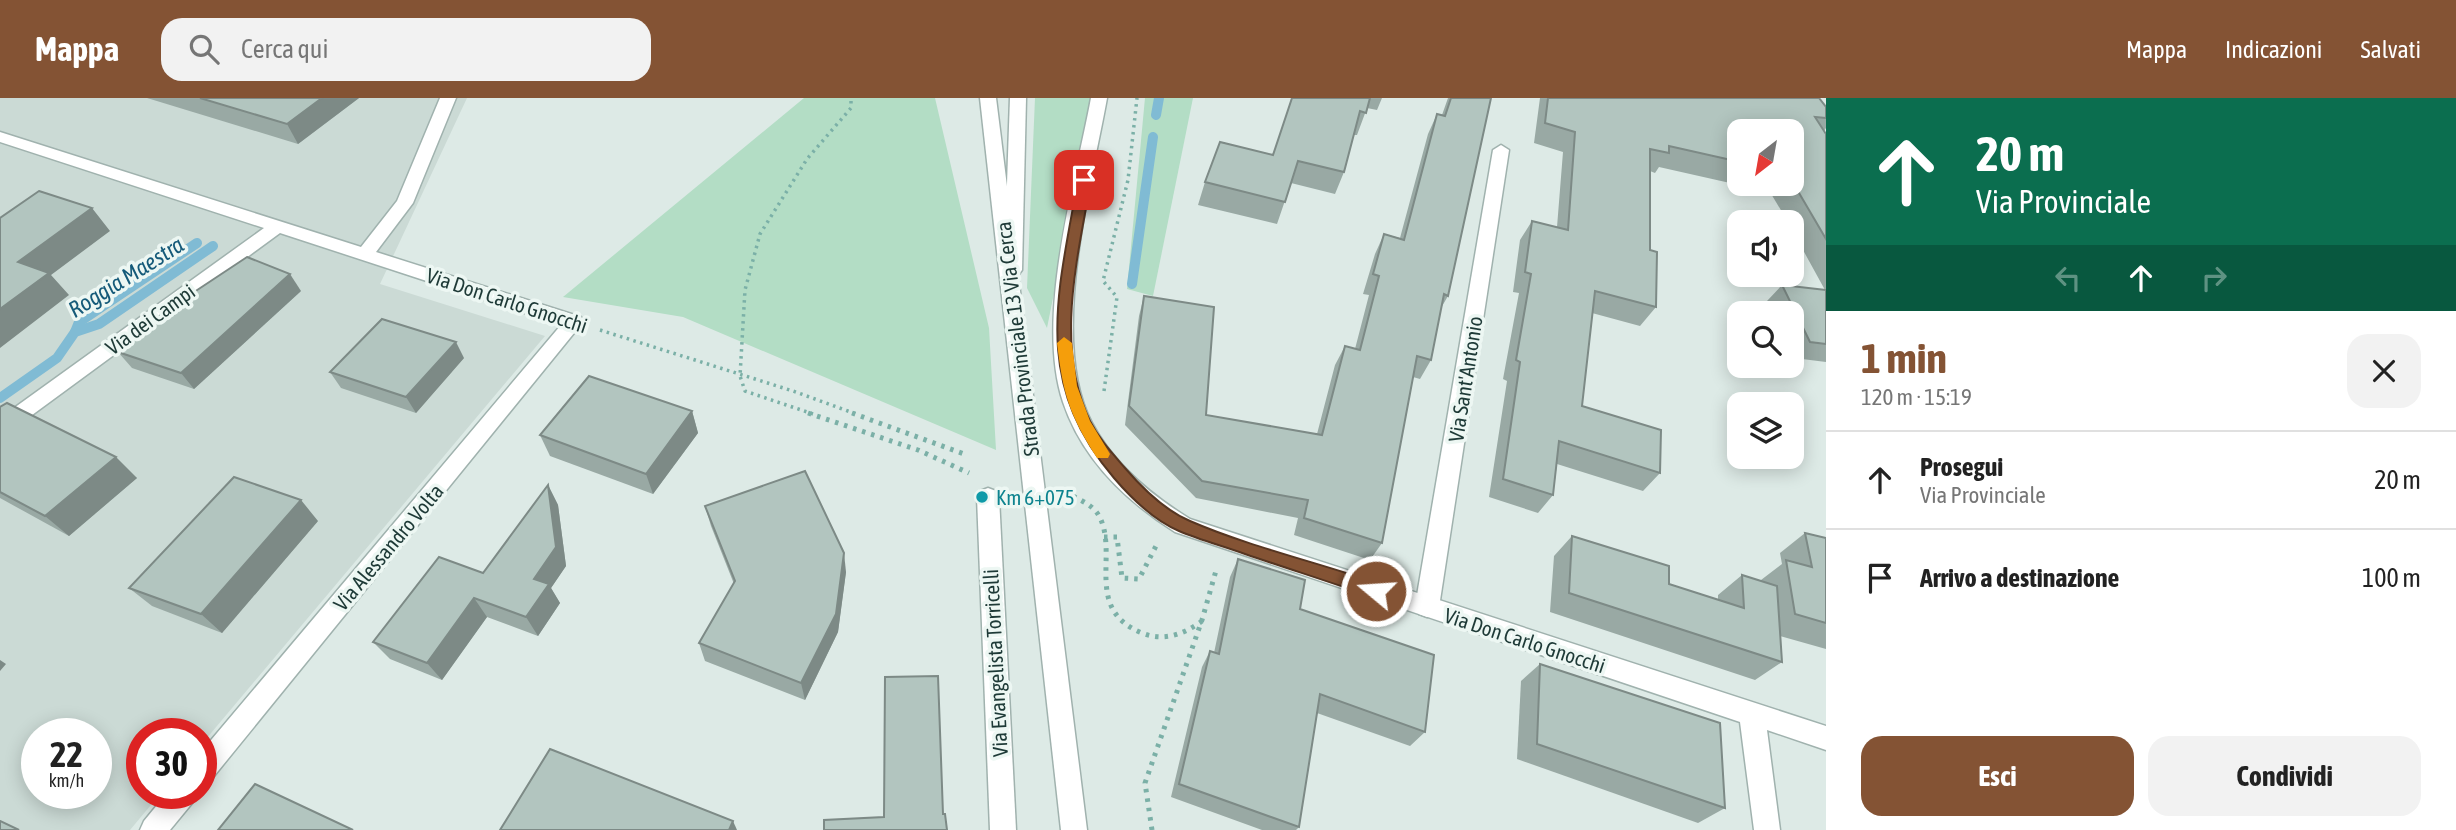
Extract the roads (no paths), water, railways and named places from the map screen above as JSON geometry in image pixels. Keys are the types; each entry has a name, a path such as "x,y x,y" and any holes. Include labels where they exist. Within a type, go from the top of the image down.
{"street":[{"path":"365,254 405,203 448,98"},
{"name":"Strada Provinciale 13 Via Cerca","path":"988,98 1074,830"},
{"path":"1013,300 1018,98"},
{"name":"Via Don Carlo Gnocchi","path":"1098,98 1064,305 1067,379 1083,422 1110,466 1142,499 1170,519 1225,540 1826,738"},
{"name":"Via Don Carlo Gnocchi","path":"0,136 574,322"},
{"name":"Via Sant'Antonio","path":"1427,607 1501,150"},
{"name":"Via dei Campi","path":"21,413 278,226"},
{"name":"Via Alessandro Volta","path":"217,753 574,322"},
{"name":"Via Evangelista Torricelli","path":"988,497 1003,830"},
{"path":"1752,714 1767,830"},
{"path":"153,830 171,809"}],"waterway":[{"path":"1156,115 1159,98"},
{"path":"1132,284 1153,137"},
{"path":"75,332 79,322 197,243"},
{"name":"Roggia Maestra","path":"75,332 99,324 213,246"},
{"name":"Roggia Maestra","path":"0,398 57,358 75,332"}],"place":[{"name":"Km 6+075","path":"982,497"}]}
